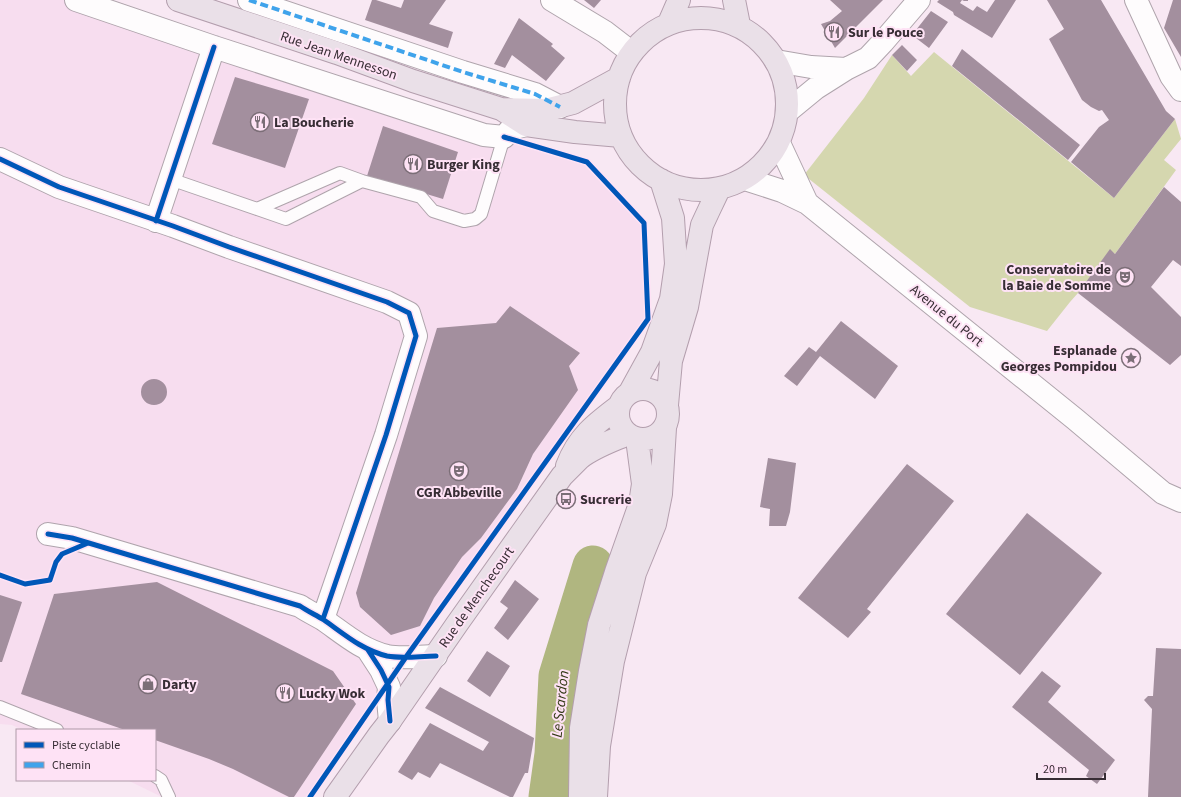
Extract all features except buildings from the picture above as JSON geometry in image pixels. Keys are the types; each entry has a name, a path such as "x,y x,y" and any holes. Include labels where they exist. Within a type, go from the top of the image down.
{"main road":[{"name":"Rue Jean Mennesson","path":"178,0 501,109 526,125 575,132 621,136"},
{"path":"669,23 679,0"},
{"path":"734,0 739,25"},
{"path":"696,17 723,19 739,25 756,36 776,61 782,72 787,91 788,111 785,128 779,143 765,164 745,179 719,189 698,191 677,187 650,174 639,164 621,136 617,123 615,100 619,78 631,52 648,35 669,23 696,17"},
{"name":"Rue Jean Mennesson","path":"501,109 546,110 573,104 619,78"},
{"path":"661,180 673,218 676,264 671,299 652,352 624,399 618,415 620,424 624,430 632,436 645,440 660,434 667,420 671,361 687,307 702,226 719,189"},
{"path":"624,399 638,390 647,389 662,397 667,405"},
{"name":"Rue de Menchecourt","path":"562,476 571,454 582,436 624,399"},
{"path":"596,797 599,746 613,662 635,573 655,524 661,494 664,428"},
{"path":"580,797 582,728 590,671 599,625 640,504 643,484 632,436"},
{"name":"Rue de Menchecourt","path":"335,797 562,476 580,458 589,452 598,447 632,436"}],"street":[{"path":"76,0 214,47 484,135 504,137 511,129 526,125"},
{"path":"249,0 463,72 535,94 560,107"},
{"path":"552,0 605,32 631,52"},
{"path":"788,111 816,88 846,68 868,58 919,0"},
{"path":"1136,0 1171,76 1181,90"},
{"path":"156,221 214,47"},
{"path":"776,61 811,67 846,68"},
{"name":"Avenue du Port","path":"779,143 807,203"},
{"path":"0,158 58,187 387,302 409,314 416,336 388,428 323,619"},
{"name":"Avenue du Port","path":"745,179 782,192 807,203 1038,389 1163,493 1181,501"},
{"path":"48,534 83,542 300,606 323,619 341,633 368,650 388,656 436,656"},
{"path":"368,650 381,670 389,687 388,700 390,721"}],"lane":[{"path":"257,209 340,173 362,181 421,197 433,211 464,221 475,219 481,214 504,137"},
{"path":"170,179 286,219 362,181"},
{"path":"0,706 55,729"},
{"path":"156,777 161,780 168,797"}],"shaded area":[{"path":"0,0 81,0 587,162 644,223 648,319 306,797 162,797 129,781 156,781 156,729 20,729 12,725 0,724"}],"green space":[{"path":"934,52 1114,198 1175,119 1181,139 1164,160 1176,170 1115,254 1110,250 1047,331 970,307 804,175 864,98 892,55 911,76"}],"waterway":[{"name":"Le Scardon","path":"549,797 555,754 559,676 593,566"}],"marked path":[{"path":"249,0 463,72 535,94 560,107"}],"cycle path":[{"path":"156,221 214,47"},
{"path":"310,797 406,657 648,319 644,223 587,162 504,137"},
{"path":"0,159 59,187 387,302 409,313 416,336 386,435 323,619"},
{"path":"48,534 72,538 300,606 324,620 361,646 387,656 436,656"},
{"path":"0,575 25,584 50,580 56,562 62,554 88,543"},
{"path":"368,650 381,670 389,687 388,700 390,721"}],"place":[{"name":"Sur le Pouce","path":"834,32"},
{"name":"La Boucherie","path":"260,122"},
{"name":"Burger King","path":"413,164"},
{"name":"Conservatoire de la Baie de Somme","path":"1125,277"},
{"name":"Esplanade Georges Pompidou","path":"1131,358"},
{"name":"CGR Abbeville","path":"459,471"},
{"name":"Sucrerie","path":"566,499"},
{"name":"Darty","path":"148,684"},
{"name":"Lucky Wok","path":"285,693"}]}
